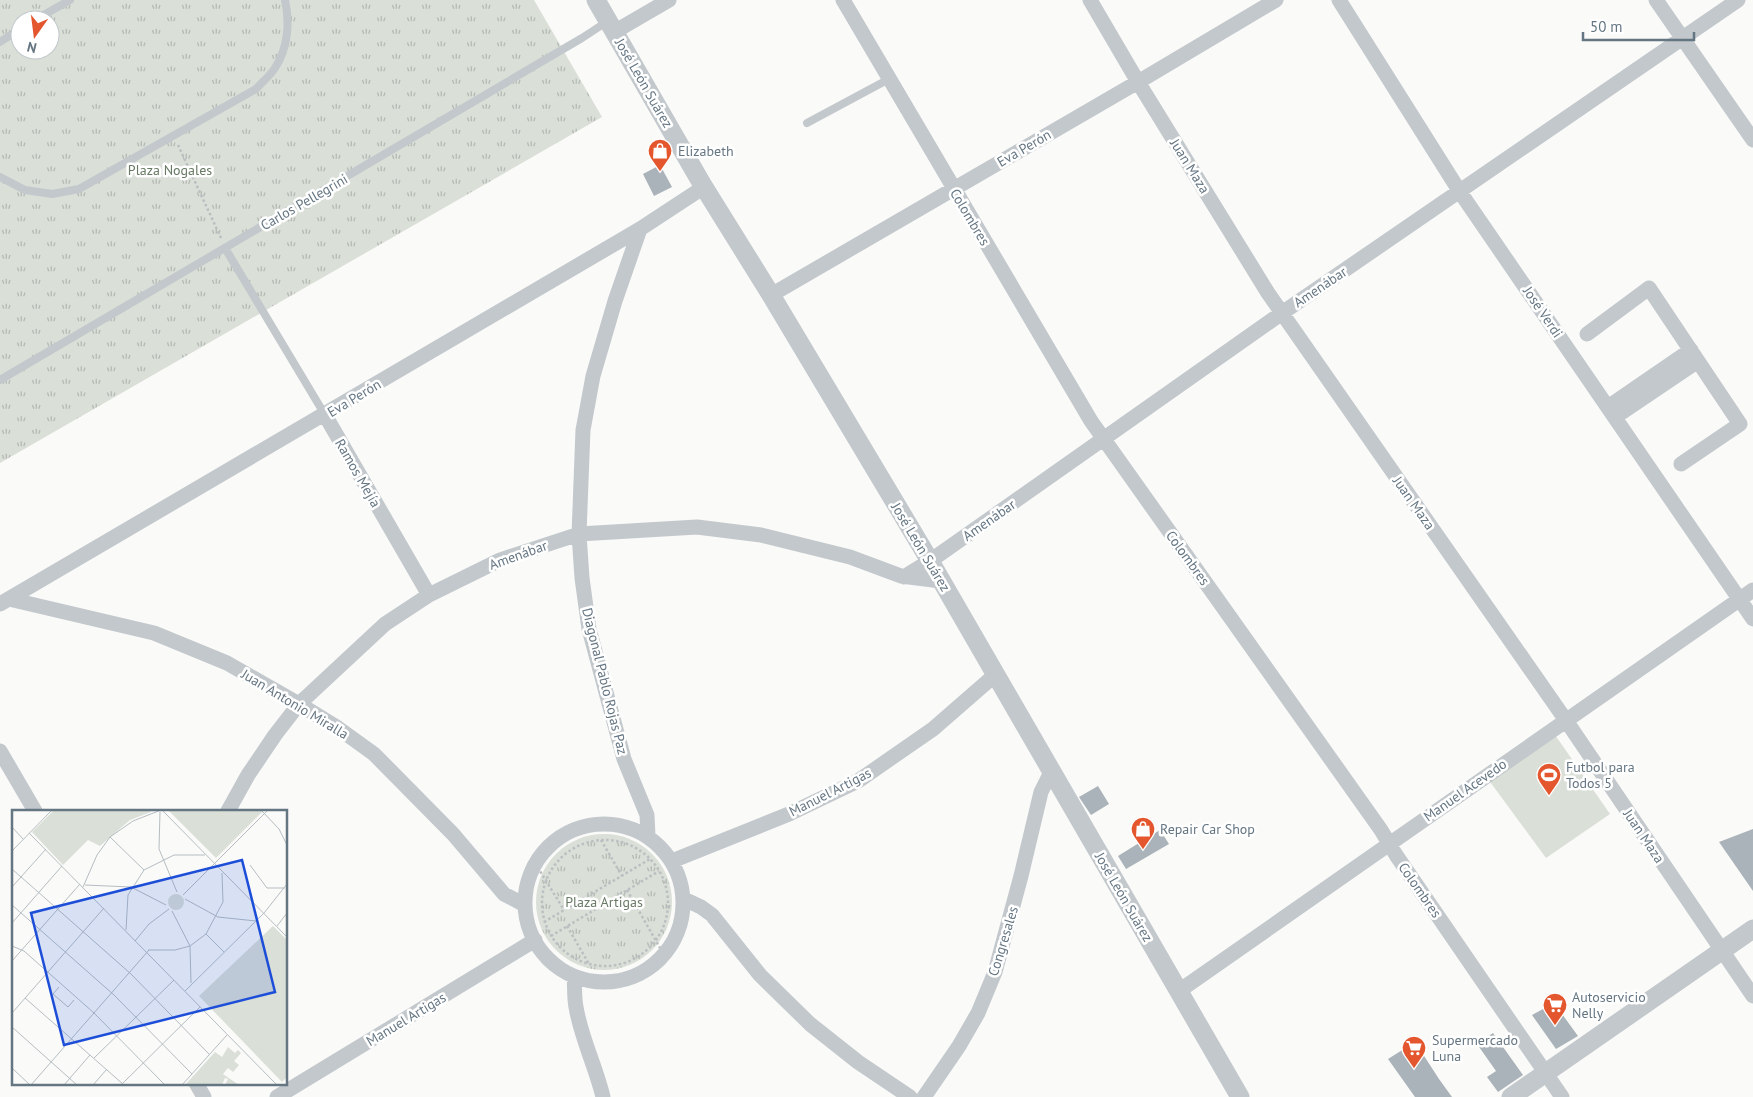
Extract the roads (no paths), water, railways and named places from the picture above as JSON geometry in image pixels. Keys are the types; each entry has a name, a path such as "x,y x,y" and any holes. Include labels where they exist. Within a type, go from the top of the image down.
{"street":[{"name":"José León Suárez","path":"596,0 704,187 930,561 1240,1097"},
{"name":"Carlos Pellegrini","path":"611,27 669,0"},
{"name":"Colombres","path":"843,0 1103,440 1389,843 1562,1097"},
{"name":"Juan Maza","path":"1090,0 1138,82 1268,293 1566,719 1753,996"},
{"name":"Eva Perón","path":"771,295 1276,0"},
{"name":"José Verdi","path":"1339,0 1460,192 1753,619"},
{"path":"1656,0 1753,140"},
{"name":"Amenábar","path":"904,577 930,561 1282,313 1738,0"},
{"name":"Eva Perón","path":"4,602 640,230 704,187"},
{"name":"Diagonal Pablo Rojas Paz","path":"640,230 615,301 593,376 583,430 578,534 589,629 624,758 647,815 648,836"},
{"path":"1587,334 1649,288 1740,424 1681,464"},
{"path":"1611,412 1695,356"},
{"name":"Ramos Mejía","path":"325,415 429,595"},
{"name":"Amenábar","path":"229,810 264,751 299,704 385,624 429,595 500,560 578,534 697,527 761,535 850,557 904,577 941,581"},
{"name":"Manuel Acevedo","path":"1179,991 1753,590"},
{"name":"Juan Antonio Miralla","path":"4,602 154,633 227,663 299,704 338,728 374,754 454,834 504,894 525,905"},
{"name":"Manuel Artigas","path":"672,861 789,814 858,781 933,729 995,675"},
{"path":"0,752 34,810"},
{"name":"Congresales","path":"924,1097 959,1046 973,1021 995,972 1022,876 1041,792 1051,772"},
{"path":"607,824 628,827 648,836 661,847 672,861 682,886 684,899 682,920 675,938 664,956 645,971 622,980 598,982 574,976 551,962 535,940 528,923 525,905 527,883 536,863 549,846 566,833 586,826 607,824"},
{"path":"684,899 712,915 760,975 810,1024 858,1062 910,1097"},
{"path":"1511,1097 1753,929"},
{"name":"Manuel Artigas","path":"276,1097 535,940"},
{"path":"574,976 576,1006 581,1028 598,1076 603,1097"},
{"path":"197,1084 204,1097"}],"lane":[{"path":"52,10 70,0"},
{"path":"0,177 25,190 52,194 80,189 256,89 275,69 286,44 289,16 285,0"},
{"name":"Carlos Pellegrini","path":"0,380 582,38 611,27"},
{"path":"807,123 889,79"},
{"name":"Ramos Mejía","path":"225,248 325,415"}],"place":[{"name":"Elizabeth","path":"660,172"},
{"name":"Futbol para Todos 5","path":"1549,796"},
{"name":"Repair Car Shop","path":"1143,850"},
{"name":"Autoservicio Nelly","path":"1555,1026"},
{"name":"Supermercado Luna","path":"1414,1069"}],"park label":[{"name":"Plaza Nogales","path":"170,170"},
{"name":"Plaza Artigas","path":"604,902"}]}
